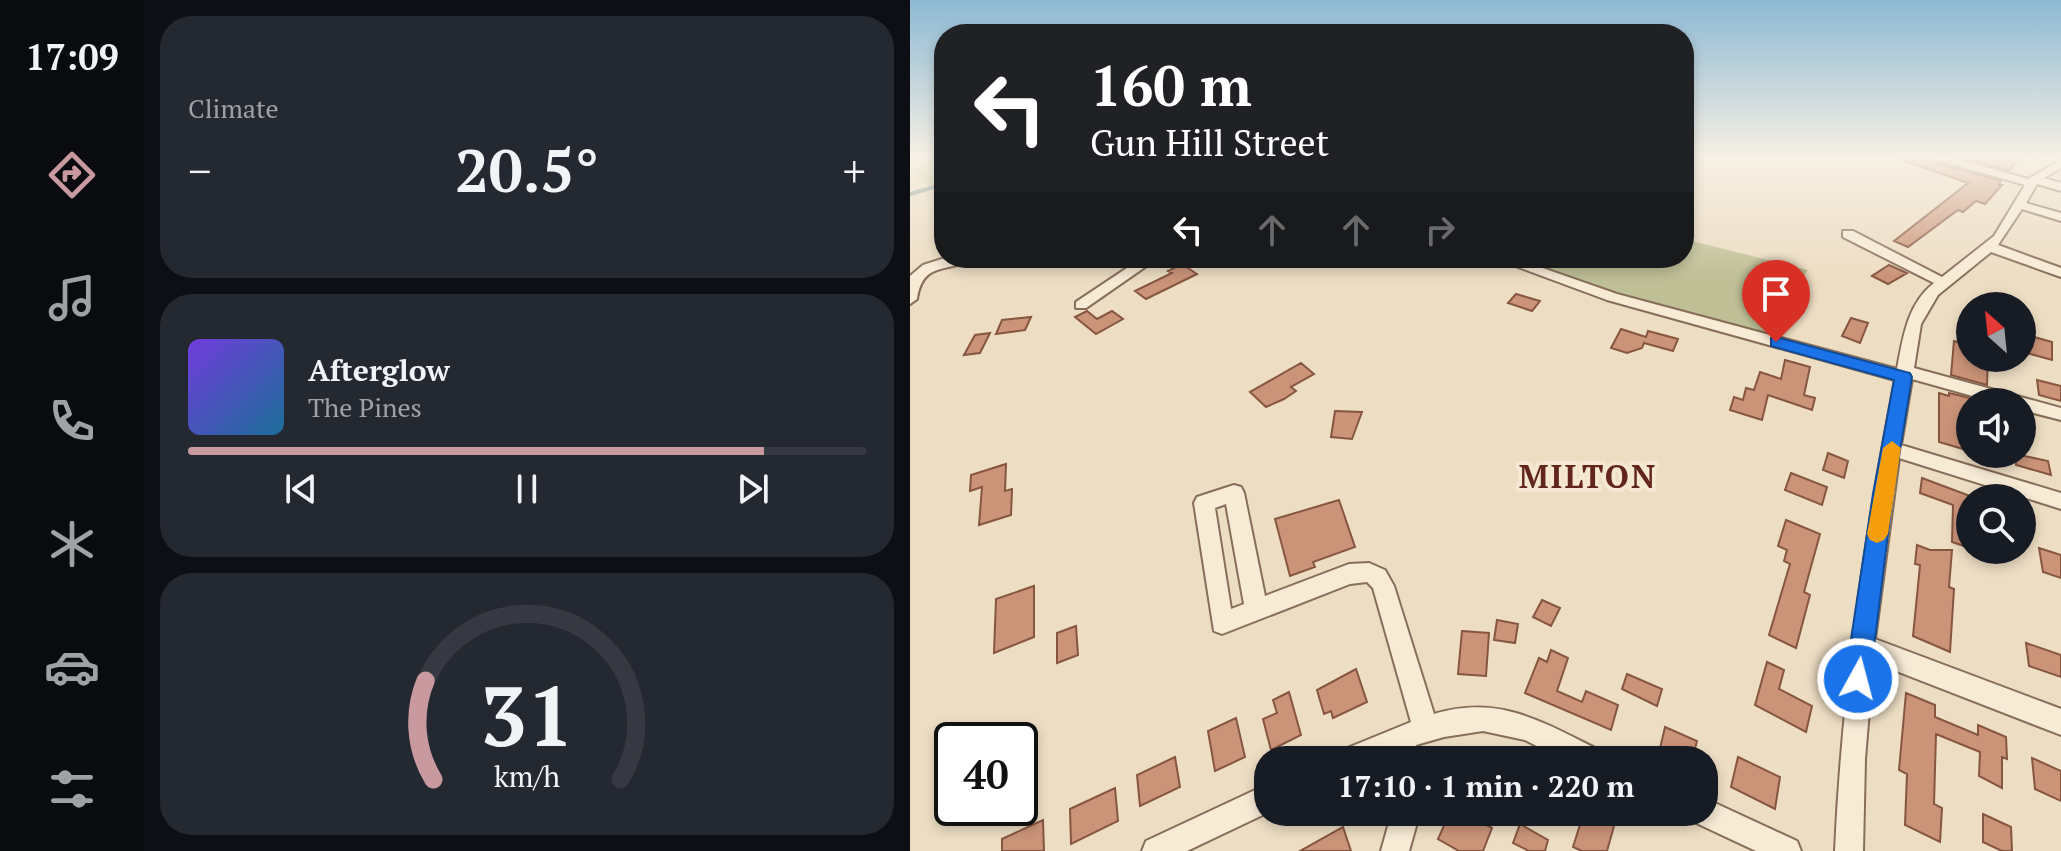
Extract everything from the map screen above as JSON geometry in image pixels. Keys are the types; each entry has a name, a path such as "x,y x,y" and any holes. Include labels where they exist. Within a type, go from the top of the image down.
{"street":[{"path":"1849,851 1852,759 1862,646 1915,316 1927,297 1991,247 2004,233 2025,197"},
{"path":"2021,205 2061,217"},
{"path":"1848,234 1944,283"},
{"path":"1991,247 2061,273"},
{"path":"910,299 912,282 919,273 934,265"},
{"path":"1081,305 1136,268"},
{"path":"1530,268 1626,301 1960,388"},
{"path":"2036,408 2061,414"},
{"path":"1892,449 2061,501"},
{"path":"1257,611 1234,493 1204,503 1222,623 1257,611 1349,574 1366,572 1376,576 1383,586 1411,743 1471,719 1501,720 1562,746"},
{"path":"1862,646 2061,722"},
{"path":"1156,851 1254,805"},
{"path":"1718,819 1787,851"},
{"path":"1395,851 1402,826"}],"green space":[{"path":"1694,242 1808,270 1763,332 1580,284 1538,268 1694,268"}],"building":[{"path":"1951,197 1992,197 1985,204 1976,201 1963,212 1958,210 1908,247 1894,241"},
{"path":"1889,265 1907,273 1888,284 1872,276"},
{"path":"1188,268 1197,274 1146,299 1135,291 1172,273 1168,271"},
{"path":"1516,294 1540,301 1532,311 1508,303"},
{"path":"1087,311 1097,319 1112,311 1123,319 1096,334 1075,317"},
{"path":"1031,317 1025,330 996,334 1002,320"},
{"path":"1851,318 1868,323 1860,343 1842,336"},
{"path":"1621,329 1646,337 1648,331 1678,339 1673,351 1644,343 1642,348 1627,353 1611,348"},
{"path":"990,333 980,353 964,355 975,335"},
{"path":"2036,338 2052,342 2052,360 2036,356"},
{"path":"1954,341 1956,372 1987,372 1987,385 1951,375"},
{"path":"1785,360 1810,367 1804,395 1815,398 1812,410 1768,395 1762,420 1730,410 1734,397 1743,400 1746,388 1754,390 1760,372 1781,379"},
{"path":"1301,363 1314,374 1291,387 1296,391 1284,399 1266,407 1250,392"},
{"path":"2037,380 2061,386 2061,401 2039,395"},
{"path":"1939,393 1956,395 1956,447 1939,442"},
{"path":"1335,411 1362,412 1352,439 1331,437"},
{"path":"1828,453 1848,461 1844,478 1823,470"},
{"path":"2036,458 2048,461 2051,475 2026,468 2036,468"},
{"path":"1006,464 1005,491 1012,489 1011,515 979,525 982,487 970,491 971,475"},
{"path":"1791,473 1827,487 1822,505 1785,490"},
{"path":"1922,478 1956,491 1956,543 1952,542 1953,505 1920,493"},
{"path":"1339,500 1355,547 1313,562 1315,567 1290,576 1275,519"},
{"path":"1786,520 1820,534 1804,592 1810,595 1796,648 1769,635 1790,564 1784,561 1787,550 1778,546"},
{"path":"1917,545 1930,550 1952,550 1949,587 1954,589 1950,652 1913,636 1920,565 1915,564"},
{"path":"2039,548 2061,555 2061,578 2043,572"},
{"path":"1034,586 1034,637 994,653 996,599"},
{"path":"1542,600 1560,608 1551,626 1533,617"},
{"path":"1497,620 1518,624 1515,643 1494,640"},
{"path":"1076,626 1078,655 1057,663 1057,633"},
{"path":"1462,631 1489,633 1486,676 1458,674"},
{"path":"2026,643 2061,655 2061,677 2029,666"},
{"path":"1551,650 1568,658 1557,691 1582,702 1586,691 1618,705 1611,730 1525,693 1539,658 1547,662"},
{"path":"1767,662 1784,670 1779,689 1812,706 1806,732 1755,705"},
{"path":"1356,669 1367,702 1333,718 1331,711 1324,714 1317,690"},
{"path":"1627,674 1662,689 1657,706 1622,689"},
{"path":"1289,692 1301,735 1279,746 1270,746 1263,719 1277,713 1273,700"},
{"path":"1906,693 1935,705 1935,717 1978,735 1978,725 2006,737 2007,759 2002,757 2002,788 1979,776 1980,752 1936,734 1934,804 1942,808 1940,842 1905,825 1907,774 1899,770"},
{"path":"1236,718 1245,757 1215,771 1208,731"},
{"path":"1665,727 1697,741 1696,746 1661,746"},
{"path":"1175,757 1180,787 1140,806 1137,775"},
{"path":"1738,757 1780,777 1775,809 1731,787"},
{"path":"2032,758 2061,771 2061,801 2035,789"},
{"path":"1115,788 1118,821 1071,844 1070,809"},
{"path":"1983,814 2011,827 2012,851 2002,851 1983,842"},
{"path":"1043,820 1044,851 1002,851 1002,839 1030,826 1038,826"},
{"path":"1444,826 1492,828 1483,851 1459,851 1438,839"},
{"path":"1519,826 1548,840 1545,851 1529,851 1513,843"},
{"path":"1580,826 1614,826 1607,851 1582,851 1573,847"},
{"path":"1343,827 1351,851 1300,851"}],"slow traffic":[{"path":"1877,534 1892,448"}],"district":[{"name":"MILTON","path":"1588,476"}],"route":[{"path":"1776,342 1904,377 1883,494 1858,679"}]}
